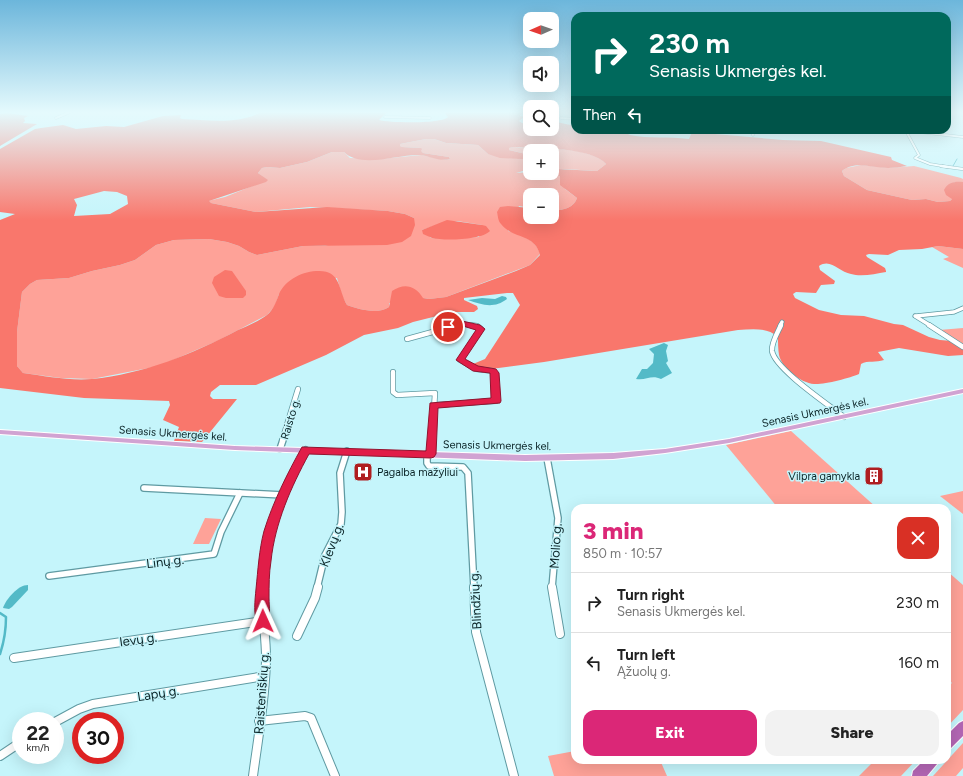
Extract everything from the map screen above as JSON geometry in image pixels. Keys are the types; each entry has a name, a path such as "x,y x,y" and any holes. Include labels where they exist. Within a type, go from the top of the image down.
{"highway":[{"path":"951,740 963,727"},
{"path":"918,776 928,764"}],"main road":[{"name":"Senasis Ukmergės kel.","path":"0,432 192,446 547,458 620,455 694,447 844,417 963,391"}],"street":[{"path":"915,148 919,155 915,158 930,164 963,169"},
{"path":"963,308 954,312 915,316 963,346"},
{"path":"782,322 773,342 772,352 776,360 786,371 844,417"},
{"path":"407,339 462,324 477,326 481,329 460,360 476,369 493,371 496,380 496,401 434,405"},
{"path":"393,372 393,392 397,395 435,393 429,454"},
{"name":"Raisto g.","path":"280,449 298,389"},
{"name":"Raisteniškių g.","path":"253,776 265,676 266,657 262,597 267,547 274,521 284,495 306,450"},
{"name":"Klevų g.","path":"297,636 314,598 325,554 340,524 342,512 340,473 347,451"},
{"name":"Blindžių g.","path":"429,454 429,466 463,467 468,473 476,632 514,776"},
{"name":"Molio g.","path":"547,458 558,518 552,585 560,634"},
{"path":"144,488 284,495"},
{"name":"Linų g.","path":"50,576 214,554 221,532 240,493"},
{"name":"Ievų g.","path":"14,658 263,621"},
{"name":"Lapų g.","path":"64,717 79,709 93,704 265,676"},
{"path":"260,721 305,716 310,718 335,776"},
{"path":"0,756 12,748"}],"shaded area":[{"path":"1,148 421,148 423,153 449,157 450,159 446,160 420,155 411,155 380,160 360,160 351,157 344,152 332,152 307,162 280,168 262,168 258,173 268,180 266,182 209,201 211,203 256,212 327,207 388,211 405,214 414,218 415,225 411,236 402,242 387,245 303,246 257,255 227,242 209,239 174,240 156,245 135,260 120,265 69,278 37,280 30,284 22,292 17,332 17,366 23,373 58,378 92,379 130,373 167,362 203,347 260,319 267,315 271,310 286,284 301,274 307,272 319,271 331,274 338,282 347,305 362,310 379,311 389,307 392,291 396,288 405,286 413,288 423,298 429,299 446,297 530,265 540,255 537,248 528,239 511,232 501,224 497,212 500,207 523,207 523,224 559,224 559,210 573,205 577,198 560,185 559,169 597,171 606,164 599,158 589,154 559,148 853,148 891,157 892,160 907,166 882,168 858,165 842,171 844,176 867,190 912,200 926,199 938,202 950,201 952,199 946,195 944,190 946,187 952,183 963,182 963,249 938,246 922,249 899,250 888,255 869,254 866,255 867,257 885,268 886,272 868,275 851,274 831,264 823,264 819,266 820,270 835,281 834,284 821,285 816,293 796,292 793,294 795,298 819,310 841,315 864,316 903,325 929,337 952,341 963,348 963,355 948,356 899,348 878,352 884,360 861,364 859,374 836,381 814,384 798,378 784,365 779,355 778,337 764,330 754,329 738,330 544,362 491,369 483,369 473,366 473,364 485,359 520,305 513,293 507,293 464,298 464,300 477,306 478,309 474,312 453,312 413,322 398,328 364,335 326,355 256,385 220,385 211,392 210,396 213,399 237,399 202,442 174,441 179,427 163,420 170,405 169,401 84,398 0,388 0,220 15,214 0,212 0,149","holes":["104,191 117,192 127,196 128,204 110,214 74,216 77,205 74,199"]},
{"path":"421,148 482,148 488,154 523,156 523,171 516,173 523,172 523,180 559,180 560,176 565,189 577,198 570,207 559,210 559,188 523,188 523,207 519,206 508,231 532,241 540,254 530,265 446,297 429,299 423,298 389,303 389,307 379,311 362,310 347,305 342,296 337,278 279,294 275,306 267,315 217,341 159,366 92,379 61,378 23,373 17,366 17,332 22,292 30,284 37,280 69,278 120,265 135,260 156,245 174,240 209,239 227,242 257,255 303,246 325,246 414,218 405,214 388,211 310,207 256,212 211,203 208,201 225,197 267,180 258,173 262,168 280,168 307,162 332,152 344,152 350,158 380,159 421,155 446,160 450,159 449,157 423,153 420,151","holes":["457,221 482,225 479,237 445,239 431,238 422,230 439,224"]},
{"path":"482,148 509,148 509,150 523,153 522,159 500,158 488,154"},
{"path":"509,148 523,148 523,153 509,150"},
{"path":"559,149 588,154 599,158 606,164 597,171 559,169"},
{"path":"861,165 890,168 914,166 961,178 963,179 963,182 954,182 952,199 950,201 938,202 926,199 912,200 867,190 844,176 842,171 846,168"},
{"path":"447,220 486,226 490,231 486,234 471,238 454,239 438,239 423,234 422,230"},
{"path":"938,246 963,249 963,268 943,259 949,257 932,247"},
{"path":"225,270 232,271 246,291 246,295 243,298 226,298 219,296 212,283 214,277"},
{"path":"963,328 963,348 939,330"},
{"path":"791,431 873,504 775,504 726,445"},
{"path":"963,491 963,514 951,504 940,496"},
{"path":"205,518 221,519 209,544 193,544"},
{"path":"951,574 963,585 963,710 951,723"},
{"path":"963,743 963,768 956,776 933,776 944,764 951,764 951,756"},
{"path":"571,752 571,764 662,764 667,776 554,776 548,756"},
{"path":"871,764 912,764 901,776 859,776"}],"water":[{"path":"502,296 506,297 507,299 493,305 483,305 468,300 482,298 495,299"},
{"path":"664,343 668,345 666,351 668,361 666,363 672,373 661,379 651,377 636,379 642,369 647,369 653,363 654,354 649,349"},
{"path":"28,585 28,590 12,607 9,609 3,608 16,590 20,587"}],"waterway":[{"path":"953,166 957,159"},
{"path":"0,613 6,617 6,627 0,654"}],"place":[{"name":"Pagalba mažyliui","path":"363,472"},
{"name":"Vilpra gamykla","path":"874,476"}],"route":[{"path":"263,621 262,597 265,561 270,531 290,480 306,450 431,454 434,405 496,401 495,373 489,370 476,369 460,360 461,356 481,329 477,326 462,324 448,327"}]}
